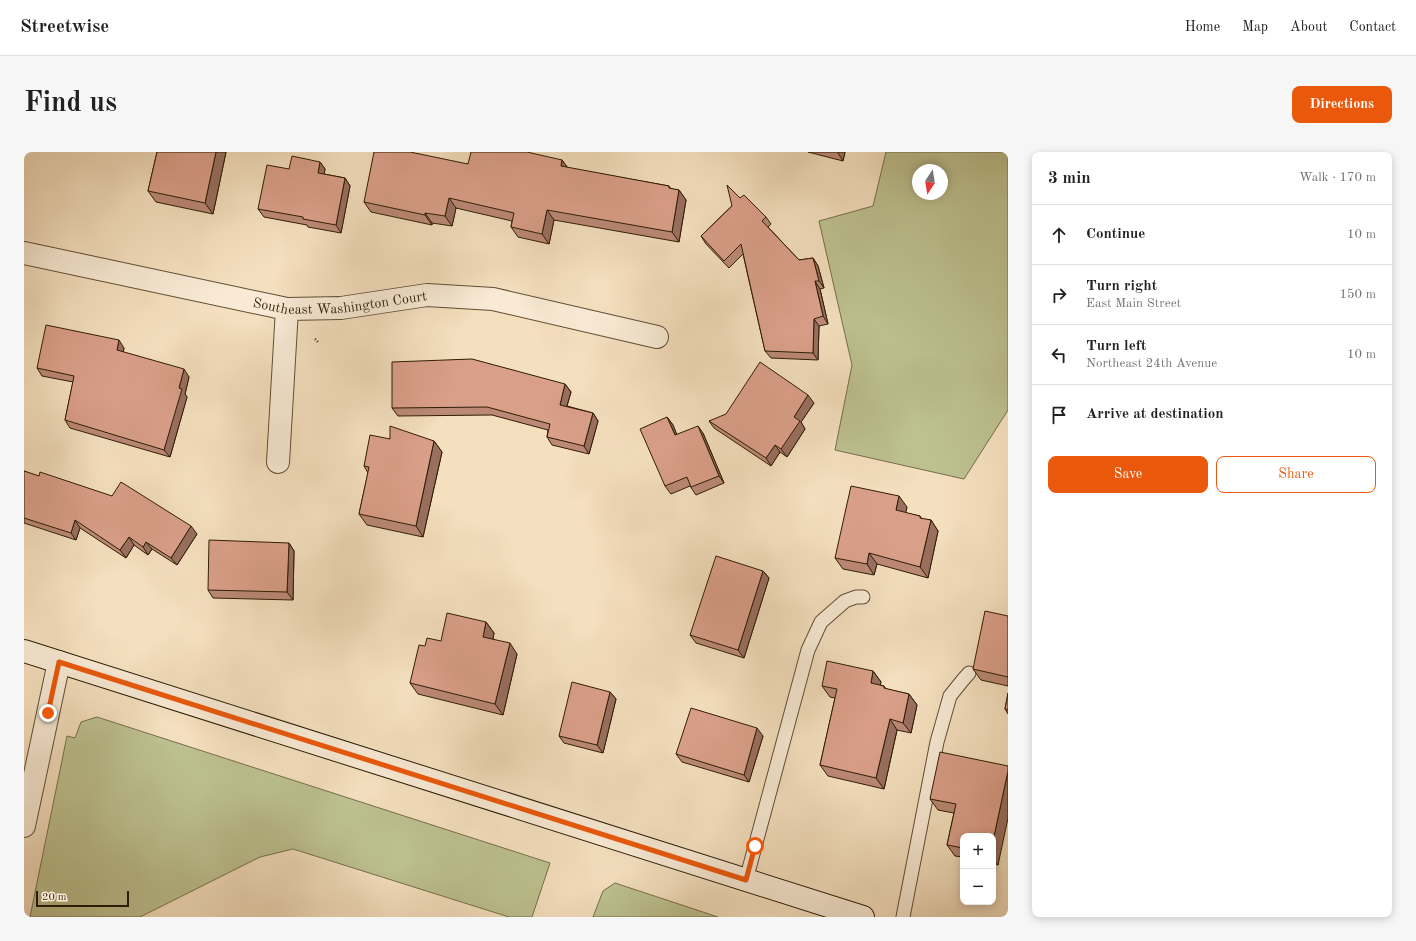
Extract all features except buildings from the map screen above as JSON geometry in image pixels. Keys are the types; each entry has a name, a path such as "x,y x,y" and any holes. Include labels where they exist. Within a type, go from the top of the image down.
{"street":[{"name":"Southeast Washington Court","path":"24,253 286,309 341,308 427,295 493,299 657,337"},
{"path":"278,462 286,309"},
{"path":"24,651 863,917"},
{"path":"24,826 59,662"}],"lane":[{"path":"746,880 808,650 821,622 845,601 863,597"},
{"path":"903,917 937,742 950,696 969,673"}],"path":[{"path":"316,339 319,343"}],"green space":[{"path":"886,152 1008,152 1008,410 964,479 835,450 852,365 819,221 873,206"},
{"path":"97,717 550,863 532,917 509,917 293,849 260,857 140,917 30,917 67,736 75,738 81,722"},
{"path":"615,883 718,917 593,917 603,891"}],"route":[{"path":"48,713 59,662 746,880 755,846"}]}
